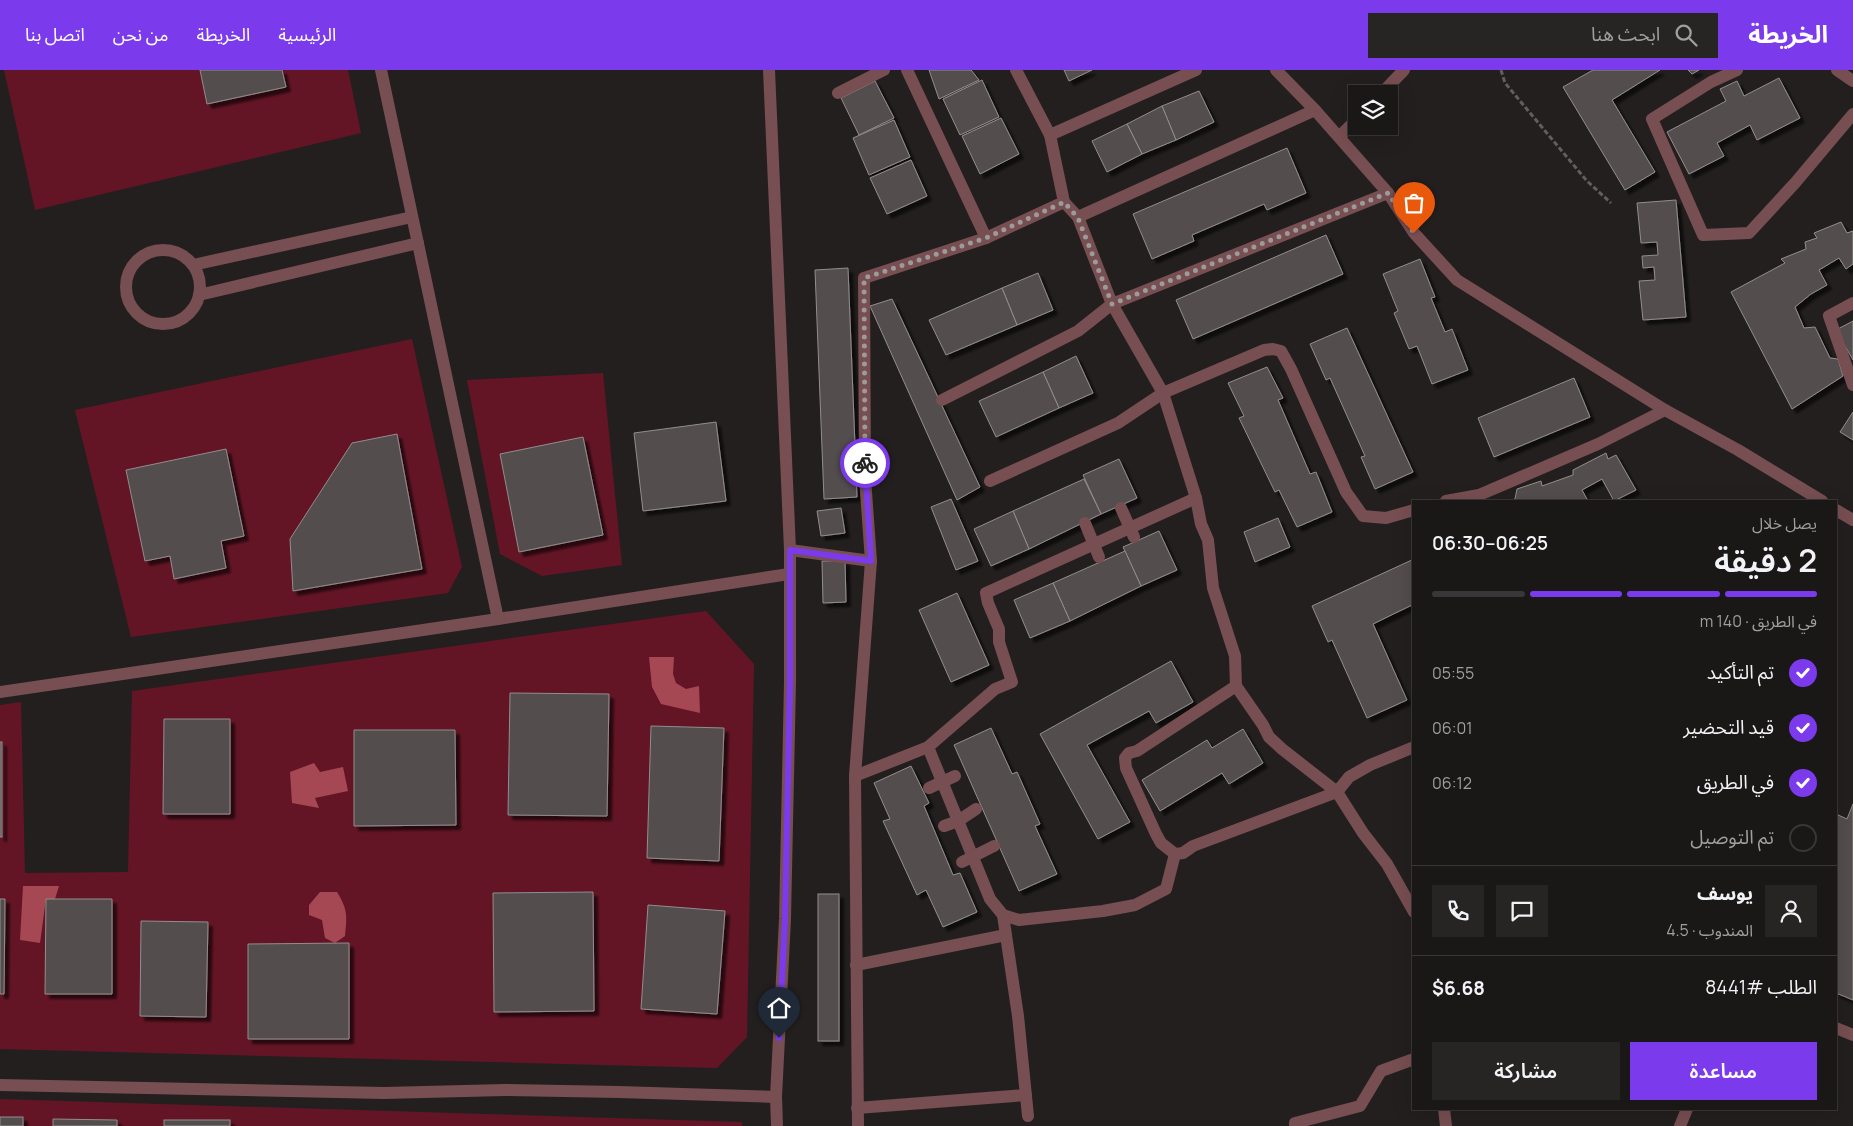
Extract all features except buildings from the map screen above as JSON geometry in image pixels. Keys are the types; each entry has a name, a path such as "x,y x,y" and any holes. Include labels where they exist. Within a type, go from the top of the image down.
{"street":[{"path":"381,70 498,619"},
{"path":"769,70 790,550 790,682 785,919 776,1098 777,1126"},
{"path":"838,93 884,70"},
{"path":"907,70 986,238"},
{"path":"1016,70 1050,135 1064,202 1078,218 1112,304 1163,393 1196,498 1200,524 1208,540 1213,588 1235,656 1236,686 1269,737 1337,792 1363,833 1387,864 1412,908"},
{"path":"1050,135 1196,70"},
{"path":"1276,70 1315,110 1388,193 1414,233 1457,280 1665,410 1738,450 1820,500"},
{"path":"1390,85 1404,70"},
{"path":"1737,70 1711,82 1652,119 1703,235 1749,233 1795,183 1853,114"},
{"path":"1837,70 1853,80"},
{"path":"1078,218 1315,110"},
{"path":"1339,137 1348,128"},
{"path":"942,400 1078,331 1112,304 1388,193"},
{"path":"858,1126 855,776 871,561 865,478 864,278 986,238 1064,202"},
{"path":"193,265 412,217"},
{"path":"199,295 418,243"},
{"path":"160,250 172,251 184,256 193,265 199,280 199,295 194,306 186,316 175,322 162,324 150,322 140,316 131,306 127,295 126,282 130,270 138,260 148,253 160,250"},
{"path":"1853,303 1829,316 1853,385"},
{"path":"990,481 1118,423 1163,393 1264,350 1273,349 1281,351 1291,368 1346,492 1363,516 1386,518 1412,511"},
{"path":"1457,500 1480,498 1519,476 1598,444 1665,410"},
{"path":"855,776 928,747 995,689 1012,682 998,642 999,629 986,593 1094,544 1132,533 1196,498"},
{"path":"1121,508 1132,533"},
{"path":"1837,511 1853,520"},
{"path":"1085,524 1099,557"},
{"path":"790,550 871,561"},
{"path":"0,692 789,574"},
{"path":"1175,854 1161,843 1156,834 1126,768 1125,758 1129,753 1137,750 1236,686"},
{"path":"928,747 958,821 967,859 990,899 1003,915 1018,1016 1028,1116"},
{"path":"1175,854 1337,792 1349,777 1412,748"},
{"path":"929,788 955,776"},
{"path":"944,826 958,821 976,809"},
{"path":"967,859 994,846"},
{"path":"1003,915 1019,920 1103,911 1135,905 1166,889 1175,854"},
{"path":"856,965 1006,935"},
{"path":"1837,1028 1853,1035"},
{"path":"1296,1126 1295,1123 1360,1106 1381,1071 1412,1060"},
{"path":"0,1085 384,1093 505,1090 776,1098"},
{"path":"858,1108 1026,1095"},
{"path":"1444,1110 1446,1126"},
{"path":"1680,1126 1687,1110"}],"path":[{"path":"1501,70 1505,83 1586,181 1611,203"}],"shaded area":[{"path":"4,70 348,70 361,133 35,210"},
{"path":"412,339 462,567 448,593 131,637 75,410"},
{"path":"603,373 622,565 542,576 500,554 467,380"},
{"path":"706,611 754,664 747,1037 717,1068 0,1049 0,705 21,702 25,873 128,872 132,691"},
{"path":"649,657 674,657 673,674 676,683 686,689 699,686 700,713 661,704 652,687"},
{"path":"314,763 320,772 343,767 348,791 315,798 319,808 292,803 290,772"},
{"path":"23,886 59,886 55,899 46,899 40,943 20,940"},
{"path":"320,892 337,892 345,909 345,936 335,943 325,938 322,920 309,915 309,905"},
{"path":"0,1099 742,1122 742,1126 0,1126"}],"way so far":[{"path":"865,463 864,278 986,238 1064,202 1078,218 1112,304 1388,193 1414,233"}],"route":[{"path":"779,1038 785,919 790,682 790,550 871,561 865,463"}]}
